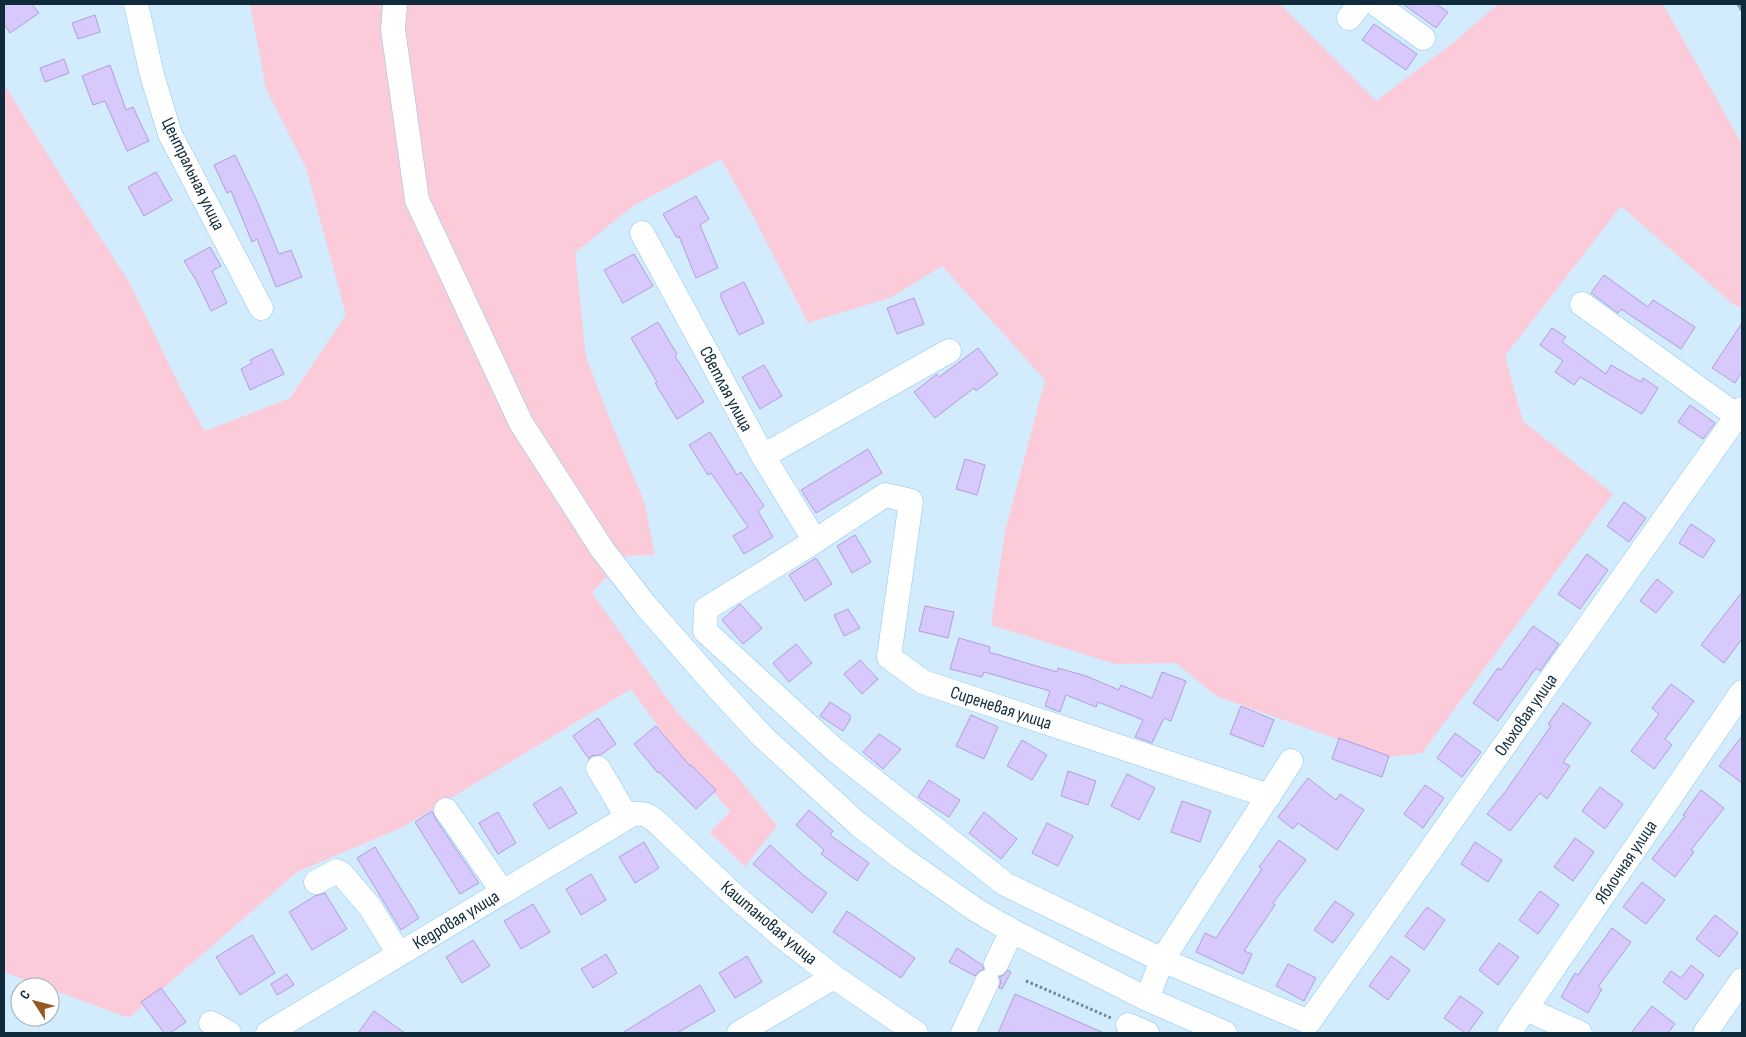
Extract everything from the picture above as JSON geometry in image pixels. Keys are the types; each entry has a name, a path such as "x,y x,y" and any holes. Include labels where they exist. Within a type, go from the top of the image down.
{"street":[{"name":"Центральная улица","path":"136,4 152,75 170,134 261,308"},
{"path":"395,4 393,29 417,200 521,423 602,549 646,606 763,737 858,824 899,856 976,910 1012,931 1147,999 1188,1026 1226,1033"},
{"path":"1376,4 1423,38"},
{"name":"Светлая улица","path":"642,233 763,456 815,541"},
{"path":"1582,304 1740,412"},
{"path":"763,456 949,351"},
{"name":"Ольховая улица","path":"1162,960 1309,1022 1740,412"},
{"name":"Сиреневая улица","path":"815,541 884,494 911,501 889,657 923,682 1269,796"},
{"path":"815,541 706,609 705,631 835,750 1005,884 1162,960"},
{"name":"Яблочная улица","path":"1509,1033 1742,692"},
{"path":"1147,999 1162,960 1291,761"},
{"path":"598,768 627,817"},
{"path":"446,810 503,892"},
{"name":"Каштановая улица","path":"627,817 641,812 650,816 737,898 783,937 834,977 916,1033"},
{"name":"Кедровая улица","path":"282,1030 398,954 627,817"},
{"path":"316,882 333,872 337,871 342,874 370,907 398,954"},
{"path":"963,1033 1012,931"},
{"path":"739,1033 834,977"},
{"path":"1706,1033 1742,980"},
{"path":"1526,1009 1580,1033"}],"path":[{"path":"1026,981 1138,1029"}],"shaded area":[{"path":"250,4 1280,4 1376,101 1453,43 1498,4 1663,4 1742,144 1742,308 1734,305 1621,206 1505,356 1523,421 1613,494 1422,753 1388,757 1216,696 1176,663 1115,664 991,625 1005,531 1045,380 942,266 892,297 808,323 752,214 721,159 633,206 575,253 586,357 644,501 655,555 626,556 592,593 676,711 738,777 777,826 745,867 710,833 730,811 676,751 631,689 403,827 297,872 129,1018 60,993 60,977 17,977 4,972 4,84 129,282 184,395 205,431 290,398 346,315 306,168 266,89"}],"building":[{"path":"4,4 32,4 39,13 10,33 4,24"},
{"path":"1403,4 1436,4 1448,12 1436,28"},
{"path":"95,15 100,32 78,39 72,23"},
{"path":"1374,24 1417,54 1406,70 1362,40"},
{"path":"64,59 69,73 45,82 40,68"},
{"path":"110,65 126,110 133,107 149,141 127,151 105,101 93,105 82,76"},
{"path":"235,155 279,254 291,250 302,277 276,287 257,239 252,242 231,191 227,193 214,165"},
{"path":"156,172 172,200 144,216 128,187"},
{"path":"696,196 709,219 700,225 718,268 696,278 679,236 677,238 663,214"},
{"path":"210,247 221,266 212,271 227,303 211,311 196,280 184,261"},
{"path":"634,254 653,286 623,303 604,270"},
{"path":"1604,275 1648,307 1653,300 1695,327 1681,349 1621,309 1618,313 1591,293"},
{"path":"744,282 764,323 739,335 721,298 721,293"},
{"path":"914,298 924,324 897,334 887,308"},
{"path":"658,322 677,354 675,356 704,402 677,419 631,338"},
{"path":"1742,323 1742,372 1735,383 1712,368"},
{"path":"1552,328 1566,337 1562,342 1606,374 1611,365 1641,382 1643,378 1658,388 1642,414 1580,377 1574,385 1555,372 1563,361 1540,345"},
{"path":"978,348 998,374 976,391 974,388 935,418 914,392 937,374 939,377"},
{"path":"272,349 284,374 250,390 241,369 252,363 250,360"},
{"path":"764,365 782,396 760,409 742,377"},
{"path":"1690,405 1715,423 1703,439 1678,422"},
{"path":"710,432 737,475 741,472 764,506 758,511 773,537 744,554 733,536 748,527 711,473 708,475 689,445"},
{"path":"868,449 882,473 816,513 801,490"},
{"path":"965,459 985,465 977,495 956,489"},
{"path":"1624,502 1646,518 1629,542 1607,526"},
{"path":"1691,524 1715,540 1703,558 1679,543"},
{"path":"855,535 871,562 852,573 837,546"},
{"path":"1587,554 1608,570 1580,609 1558,594"},
{"path":"816,558 832,584 805,601 789,575"},
{"path":"1657,579 1673,592 1656,613 1640,601"},
{"path":"1742,592 1742,639 1724,663 1701,645"},
{"path":"740,604 762,628 743,644 722,620"},
{"path":"925,606 954,612 948,638 919,631"},
{"path":"848,609 860,628 844,636 834,615"},
{"path":"1533,626 1559,644 1540,671 1536,668 1498,721 1473,703 1498,668 1501,670"},
{"path":"959,638 990,647 989,652 1057,672 1058,668 1086,676 1119,690 1121,685 1152,698 1162,672 1186,681 1171,721 1164,718 1152,743 1135,737 1143,720 1098,702 1096,707 1066,695 1060,712 1045,706 1050,691 984,672 982,677 950,669"},
{"path":"796,644 812,663 789,682 773,663"},
{"path":"860,660 878,679 862,694 844,674"},
{"path":"1671,684 1694,701 1665,739 1672,745 1654,769 1631,751 1659,714 1652,708"},
{"path":"830,702 850,715 850,720 843,731 820,716"},
{"path":"1563,703 1591,723 1563,762 1570,766 1547,799 1540,793 1510,831 1487,814 1505,792 1551,726 1548,724"},
{"path":"1241,706 1274,720 1263,747 1230,734"},
{"path":"971,715 998,727 984,759 956,746"},
{"path":"598,718 616,744 600,755 591,756 589,759 573,736"},
{"path":"656,726 690,766 716,790 696,809 658,773 634,744"},
{"path":"1455,733 1481,752 1462,777 1437,758"},
{"path":"879,734 901,749 883,769 863,752"},
{"path":"1742,736 1742,783 1719,766"},
{"path":"1339,738 1389,756 1382,777 1332,759"},
{"path":"1022,740 1047,755 1032,780 1007,766"},
{"path":"1068,771 1096,781 1088,805 1061,796"},
{"path":"1127,774 1155,788 1139,820 1111,806"},
{"path":"1308,778 1336,800 1340,794 1364,810 1337,850 1298,823 1293,829 1278,817"},
{"path":"929,780 960,800 949,817 918,797"},
{"path":"1425,785 1444,798 1423,828 1404,814"},
{"path":"561,787 577,813 549,829 533,804"},
{"path":"1600,787 1623,804 1605,829 1582,811"},
{"path":"1701,790 1724,808 1691,850 1694,852 1675,877 1652,859 1685,816 1683,815"},
{"path":"1182,801 1211,811 1200,842 1171,832"},
{"path":"809,810 833,831 830,835 869,863 857,881 821,854 824,850 796,825"},
{"path":"432,811 479,883 460,894 415,822"},
{"path":"498,812 516,843 498,854 479,823"},
{"path":"984,812 1017,839 1001,859 969,833"},
{"path":"1047,823 1073,836 1058,866 1032,853"},
{"path":"1575,838 1594,852 1573,881 1554,867"},
{"path":"1279,840 1306,860 1273,903 1275,905 1244,951 1252,954 1243,974 1196,952 1205,933 1216,938 1262,869 1259,867"},
{"path":"644,842 659,868 635,883 619,857"},
{"path":"1475,842 1502,860 1488,882 1461,864"},
{"path":"770,845 803,875 827,893 812,913 753,864"},
{"path":"375,847 419,918 401,930 357,858"},
{"path":"591,874 606,900 581,915 566,889"},
{"path":"1642,882 1665,900 1646,924 1623,907"},
{"path":"1540,891 1559,905 1538,934 1519,920"},
{"path":"325,893 347,929 312,950 289,912 315,896"},
{"path":"1335,901 1354,914 1333,943 1314,930"},
{"path":"533,904 550,932 521,949 504,921"},
{"path":"1427,907 1445,920 1424,950 1405,936"},
{"path":"847,911 915,958 901,978 833,932"},
{"path":"1715,915 1738,933 1719,957 1696,939"},
{"path":"1612,928 1631,942 1598,987 1602,989 1588,1013 1561,997 1575,973 1578,975"},
{"path":"252,935 275,973 240,995 216,957"},
{"path":"473,940 490,966 462,983 446,957"},
{"path":"1499,943 1519,957 1498,985 1479,970"},
{"path":"957,948 982,965 984,969 975,976 949,962"},
{"path":"606,954 617,973 593,988 581,969"},
{"path":"747,956 762,982 735,998 719,973"},
{"path":"1391,956 1410,970 1388,1000 1369,986"},
{"path":"1288,964 1316,978 1304,1001 1276,986"},
{"path":"1691,965 1704,975 1686,1000 1663,982 1671,971 1681,978"},
{"path":"1008,970 1011,972 1002,989 999,988 1001,981 999,977"},
{"path":"287,974 294,985 277,995 271,984"},
{"path":"700,985 715,1011 677,1033 622,1033"},
{"path":"161,988 186,1022 170,1033 164,1033 141,1002"},
{"path":"1015,994 1104,1033 998,1033"},
{"path":"1460,996 1483,1012 1468,1033 1465,1033 1444,1018"},
{"path":"1652,1006 1675,1024 1668,1033 1631,1033"},
{"path":"374,1011 405,1033 358,1033"}],"waterway":[{"path":"1739,4 1742,9"}]}
